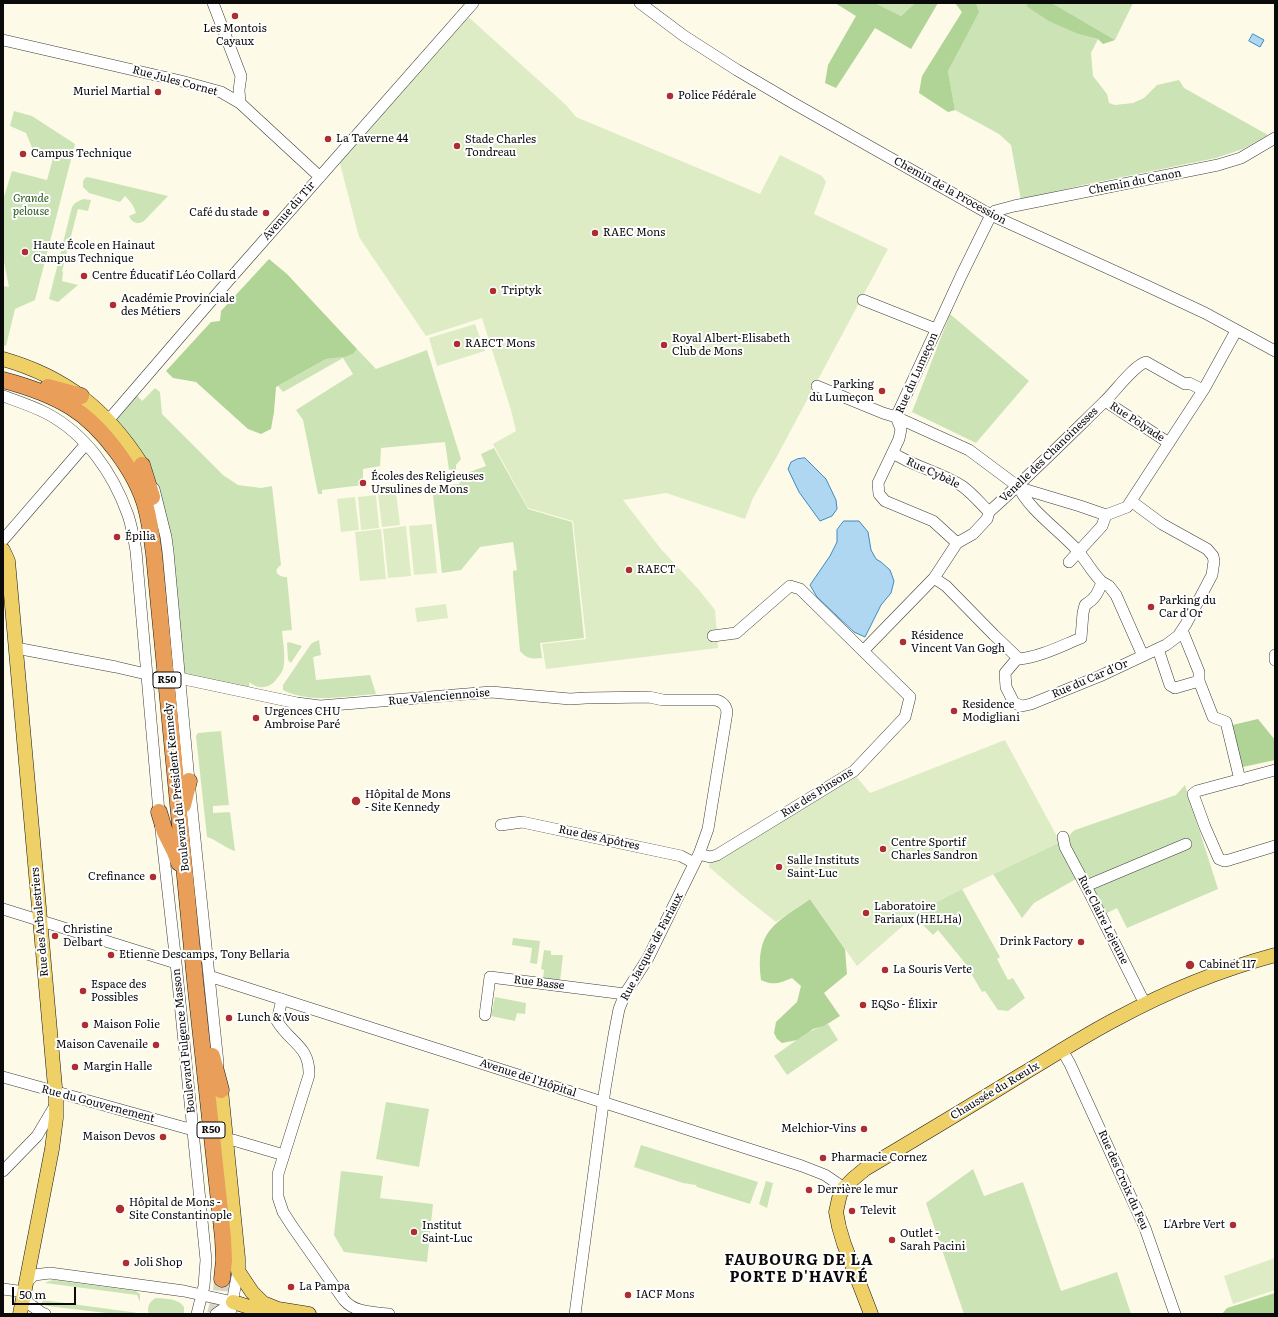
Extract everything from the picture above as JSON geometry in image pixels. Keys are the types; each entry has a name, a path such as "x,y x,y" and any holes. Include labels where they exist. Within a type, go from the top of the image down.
{"highway":[{"path":"3,375 81,396"},
{"name":"Boulevard du Président Kennedy","path":"3,380 27,387 63,402 80,413 102,424 115,449 129,468 146,508 154,554 188,895 202,978"},
{"path":"3,387 50,402 73,414 102,424"},
{"path":"142,465 157,511 158,529 154,554"},
{"path":"181,827 182,811 189,781"},
{"path":"159,812 165,832 175,852 182,872 188,895"},
{"path":"202,978 205,1028 221,1090"},
{"name":"Boulevard Fulgence Masson","path":"202,978 223,1238 224,1260 222,1279"}],"main road":[{"path":"3,360 48,376 81,396 102,424 124,437 142,465"},
{"name":"Rue des Arbalestriers","path":"3,550 8,561 56,1098 52,1149 20,1314"},
{"name":"Chaussée du Rœulx","path":"871,1314 844,1244 836,1212 840,1194 853,1179 865,1170 1062,1050 1118,1018 1145,1004 1214,974 1275,955"},
{"path":"221,1090 238,1258 238,1271 252,1292 263,1303 278,1309 309,1314"},
{"path":"235,1305 272,1314"}],"street":[{"path":"213,3 241,76 239,90 240,103"},
{"name":"Avenue du Tir","path":"102,424 112,416 229,280 473,3"},
{"name":"Chemin de la Procession","path":"640,3 684,36 737,70 991,215 1205,313 1275,351"},
{"name":"Rue Jules Cornet","path":"3,40 181,81 221,92 240,103 320,177"},
{"name":"Chemin du Canon","path":"991,215 995,211 1014,206 1218,165 1241,158 1275,138"},
{"name":"Rue du Lumeçon","path":"991,215 936,328 896,417 969,450 1020,488 1106,515"},
{"path":"863,300 936,328"},
{"path":"1069,562 1102,526 1106,515 1127,507 1203,390 1236,331"},
{"name":"Venelle des Chanoinesses","path":"863,651 934,578 957,543 973,534 987,519 989,512 1018,486 1142,363 1146,362 1185,384 1189,383 1203,390"},
{"path":"817,386 896,417 901,429 899,439 888,459 878,483 879,494 885,501 933,521 957,543"},
{"name":"Boulevard du Président Kennedy","path":"3,396 46,413 75,433 98,457 110,474 128,516 136,551 159,812 176,963"},
{"name":"Rue Polyade","path":"1105,401 1168,443"},
{"path":"3,540 86,444"},
{"name":"Rue Cybèle","path":"892,453 906,461 964,487 989,512"},
{"name":"Boulevard du Président Kennedy","path":"142,465 155,493 166,536 168,552 189,781 202,978"},
{"path":"1018,486 1031,506 1078,551 1096,577 1109,586 1116,595 1144,656"},
{"name":"Rue du Car d'Or","path":"1019,659 1016,660 1005,673 1005,679 1006,687 1014,703 1022,706 1031,704 1144,656 1166,645 1178,636 1212,575 1214,568 1213,556 1207,549 1162,524 1131,501"},
{"path":"934,578 946,586 1019,659 1042,653 1081,638 1085,605 1093,601 1098,595 1102,582"},
{"path":"713,636 736,633 790,586 800,589 863,651"},
{"path":"1182,630 1199,672 1199,681 1213,717 1226,722 1240,780"},
{"path":"16,648 146,674"},
{"path":"1158,649 1170,685 1175,688 1199,681"},
{"name":"Rue des Pinsons","path":"697,858 717,855 854,771 905,717 910,697 863,651"},
{"path":"1275,655 1275,660"},
{"name":"Rue Valenciennoise","path":"179,678 291,702 320,706 336,706 491,692 558,699 649,697 663,700 716,700 724,704"},
{"name":"Rue Jacques de Fariaux","path":"576,1314 604,1102 619,1009 625,994 648,958 697,858 708,829 727,712 724,704"},
{"path":"1275,770 1197,791 1193,794 1216,855 1219,859 1224,861 1275,846"},
{"name":"Rue des Apôtres","path":"501,825 522,822 681,856 697,858"},
{"name":"Rue Claire Lejeune","path":"1063,837 1065,847 1145,1004"},
{"path":"1086,886 1186,844"},
{"path":"3,909 176,963"},
{"name":"Boulevard Fulgence Masson","path":"176,963 206,1260 203,1290 197,1314"},
{"name":"Rue Basse","path":"485,1015 490,977 625,994"},
{"name":"Avenue de l'Hôpital","path":"202,978 282,999 802,1166 825,1175 844,1188"},
{"path":"282,999 277,1021 285,1033 300,1047 306,1055 310,1065 309,1075 278,1174 278,1197 283,1212 301,1241 341,1298 348,1305 358,1310 389,1314"},
{"name":"Rue des Croix du Feu","path":"1062,1050 1070,1064 1145,1228 1175,1314"},
{"name":"Rue du Gouvernement","path":"3,1077 56,1098 193,1130"},
{"path":"3,1171 37,1136 56,1098"},
{"path":"227,1141 233,1140 284,1155"},
{"path":"235,1305 238,1271"},
{"path":"45,1314 28,1303 26,1287 34,1275 44,1273 178,1290 203,1290 235,1305"},
{"path":"3,1289 26,1287"},
{"path":"216,1314 235,1305"}],"green space":[{"path":"835,3 875,3 901,16 915,3 938,3 911,49 875,28 836,88 825,83 828,65 856,16"},
{"path":"875,3 915,3 901,16"},
{"path":"955,3 976,3 979,12 948,71 955,110 948,112 919,93 922,76 962,12"},
{"path":"976,3 1028,3 1026,6 1078,34 1098,39 1091,53 1093,76 1107,94 1109,103 1115,105 1133,103 1144,98 1157,85 1179,80 1184,88 1268,135 1243,149 1216,158 1083,185 1021,200 1011,145 999,134 955,110 948,71 978,12"},
{"path":"1028,3 1052,3 1115,40 1103,44 1098,39 1078,34 1049,21 1026,6"},
{"path":"1052,3 1133,3 1115,40"},
{"name":"Royal Albert-Elisabeth Club de Mons","path":"464,13 566,105 576,117 760,194 780,155 822,176 826,182 814,214 888,249 753,498 745,519 666,493 623,500 661,549 699,590 715,610 718,648 546,669 542,644 586,639 573,521 528,508 493,444 516,431 511,410 482,318 426,336 359,237 338,156"},
{"name":"Grande pelouse","path":"14,111 32,116 75,144 35,300 15,309 6,346 3,345 3,286 9,287 3,257 3,200 12,171 47,180 53,158 33,150 26,133 10,126"},
{"path":"86,177 168,196 144,221 135,223 129,216 136,213 135,210 125,196 120,202 89,193 83,187 83,181"},
{"path":"83,199 91,200 88,211 78,209 62,271 62,281 78,285 58,302 49,299 72,207 75,203"},
{"path":"269,259 287,274 357,349 353,354 345,357 326,359 276,387 271,429 261,434 248,429 196,382 173,378 166,371 211,322 220,321 221,311"},
{"path":"950,314 1029,381 976,443 912,412"},
{"name":"RAECT Mons","path":"475,324 485,351 437,366 429,338"},
{"path":"357,349 376,369 427,350 461,459 456,465 456,475 454,475 451,469 449,470 445,442 381,448 380,466 363,469 363,485 322,490 322,494 318,494 303,420 296,410 353,374 343,358 283,392 278,386 326,359 345,357 353,354"},
{"path":"155,388 160,392 162,414 223,475 238,485 261,488 272,486 281,565 277,569 277,573 287,577 292,630 282,631 284,660 281,673 269,686 257,687 249,682 250,693 184,679 170,536 112,416 133,391 142,401"},
{"path":"494,448 528,509 572,522 584,638 540,643 542,658 530,658 525,656 520,651 513,575 513,571 517,570 513,542 480,547 461,570 442,573 432,487 459,484 464,474 486,466 481,454"},
{"path":"396,492 400,525 382,527 378,494"},
{"path":"376,495 379,528 361,530 358,497"},
{"path":"355,497 359,530 341,532 337,499"},
{"path":"432,524 437,573 414,575 409,526"},
{"path":"406,526 411,576 388,578 383,529"},
{"path":"381,529 386,579 360,581 355,532"},
{"path":"446,604 448,618 417,622 415,608"},
{"path":"319,640 321,655 313,657 316,680 370,675 376,694 317,698 305,697 283,690 283,685 311,644"},
{"path":"289,642 302,646 291,663 288,660 287,643"},
{"path":"1258,719 1275,740 1275,760 1238,768 1224,727"},
{"path":"221,731 229,805 213,806 213,813 230,812 235,851 207,837 196,736 198,733"},
{"name":"Centre Sportif Charles Sandron","path":"1005,740 1060,842 922,909 857,966 810,899 776,922 709,867 710,857 855,775 870,793"},
{"path":"1185,785 1218,889 1127,928 1117,908 1105,914 1069,844 1069,836 1075,830 1176,795"},
{"path":"1060,842 1081,876 1034,903 1022,918 993,874"},
{"path":"962,889 1000,957 997,959 1008,980 1013,978 1025,998 1008,1011 998,1010 985,991 982,992 965,963 938,930 933,935 914,916 922,909"},
{"path":"810,899 845,949 847,974 824,993 840,1016 824,1026 813,1029 797,1040 782,1043 777,1039 774,1033 776,1022 797,1002 801,986 792,978 776,983 769,983 761,980 761,950 764,939 770,930 786,915"},
{"path":"513,938 540,941 537,964 530,963 532,948 512,945"},
{"path":"544,950 551,951 551,955 563,955 560,981 543,979 544,970 541,969"},
{"path":"495,997 526,1003 525,1014 517,1013 515,1021 491,1016"},
{"path":"828,1024 838,1040 787,1075 774,1056 808,1032"},
{"path":"386,1102 429,1109 419,1167 376,1159"},
{"path":"641,1145 758,1182 750,1204 697,1187 696,1185 683,1183 634,1167"},
{"path":"973,1169 984,1196 1023,1182 1061,1291 1117,1272 1131,1314 964,1314 926,1203"},
{"path":"341,1171 383,1176 380,1198 433,1204 427,1262 344,1252 334,1235"},
{"path":"766,1181 773,1183 767,1208 759,1204"},
{"path":"1275,1258 1275,1290 1233,1304 1224,1276"},
{"path":"54,1280 136,1291 140,1294 140,1302 137,1295 45,1283"},
{"path":"1275,1293 1275,1314 1222,1314 1227,1308"},
{"path":"156,1298 178,1302 184,1307 184,1314 149,1314 149,1304"},
{"path":"43,1300 138,1314 115,1314 47,1306 41,1304"}],"water":[{"path":"1253,34 1264,40 1260,47 1249,41"},
{"path":"805,458 826,479 836,500 837,509 832,516 820,521 799,492 788,469 791,462 797,459"},
{"path":"844,521 859,521 868,532 871,550 876,559 890,570 894,581 891,593 881,605 865,637 854,632 817,597 810,585 830,556 837,542 837,530"}],"tunnel":[{"path":"215,1314 221,1292 222,1279"}],"place":[{"name":"Les Montois Cayaux","path":"235,16"},
{"name":"Muriel Martial","path":"158,92"},
{"name":"Police Fédérale","path":"670,96"},
{"name":"La Taverne 44","path":"328,139"},
{"name":"Stade Charles Tondreau","path":"457,146"},
{"name":"Campus Technique","path":"23,154"},
{"name":"Café du stade","path":"266,213"},
{"name":"RAEC Mons","path":"595,233"},
{"name":"Haute École en Hainaut Campus Technique","path":"25,252"},
{"name":"Centre Éducatif Léo Collard","path":"84,276"},
{"name":"Triptyk","path":"493,291"},
{"name":"Académie Provinciale des Métiers","path":"113,305"},
{"name":"RAECT Mons","path":"457,344"},
{"name":"Royal Albert-Elisabeth Club de Mons","path":"664,345"},
{"name":"Parking du Lumeçon","path":"882,391"},
{"name":"Écoles des Religieuses Ursulines de Mons","path":"363,483"},
{"name":"Épilia","path":"117,537"},
{"name":"RAECT","path":"629,570"},
{"name":"Parking du Car d'Or","path":"1151,607"},
{"name":"Résidence Vincent Van Gogh","path":"903,642"},
{"name":"Residence Modigliani","path":"954,711"},
{"name":"Urgences CHU Ambroise Paré","path":"256,718"},
{"name":"Hôpital de Mons - Site Kennedy","path":"356,801"},
{"name":"Centre Sportif Charles Sandron","path":"883,849"},
{"name":"Salle Instituts Saint-Luc","path":"779,867"},
{"name":"Crefinance","path":"153,877"},
{"name":"Laboratoire Fariaux (HELHa)","path":"866,913"},
{"name":"Christine Delbart","path":"55,936"},
{"name":"Drink Factory","path":"1081,942"},
{"name":"Etienne Descamps, Tony Bellaria","path":"111,955"},
{"name":"Cabinet 117","path":"1190,965"},
{"name":"La Souris Verte","path":"885,970"},
{"name":"Espace des Possibles","path":"83,991"},
{"name":"EQSo - Élixir","path":"863,1005"},
{"name":"Lunch & Vous","path":"229,1018"},
{"name":"Maison Folie","path":"85,1025"},
{"name":"Maison Cavenaile","path":"156,1045"},
{"name":"Margin Halle","path":"75,1067"},
{"name":"Melchior-Vins","path":"864,1129"},
{"name":"Maison Devos","path":"163,1137"},
{"name":"Pharmacie Cornez","path":"823,1158"},
{"name":"Derrière le mur","path":"809,1190"},
{"name":"Hôpital de Mons - Site Constantinople","path":"120,1209"},
{"name":"Televit","path":"852,1211"},
{"name":"L'Arbre Vert","path":"1233,1225"},
{"name":"Institut Saint-Luc","path":"414,1232"},
{"name":"Outlet - Sarah Pacini","path":"892,1240"},
{"name":"Joli Shop","path":"126,1263"},
{"name":"La Pampa","path":"291,1287"},
{"name":"IACF Mons","path":"628,1295"}],"district":[{"name":"FAUBOURG DE LA PORTE D'HAVRÉ","path":"799,1270"}]}
